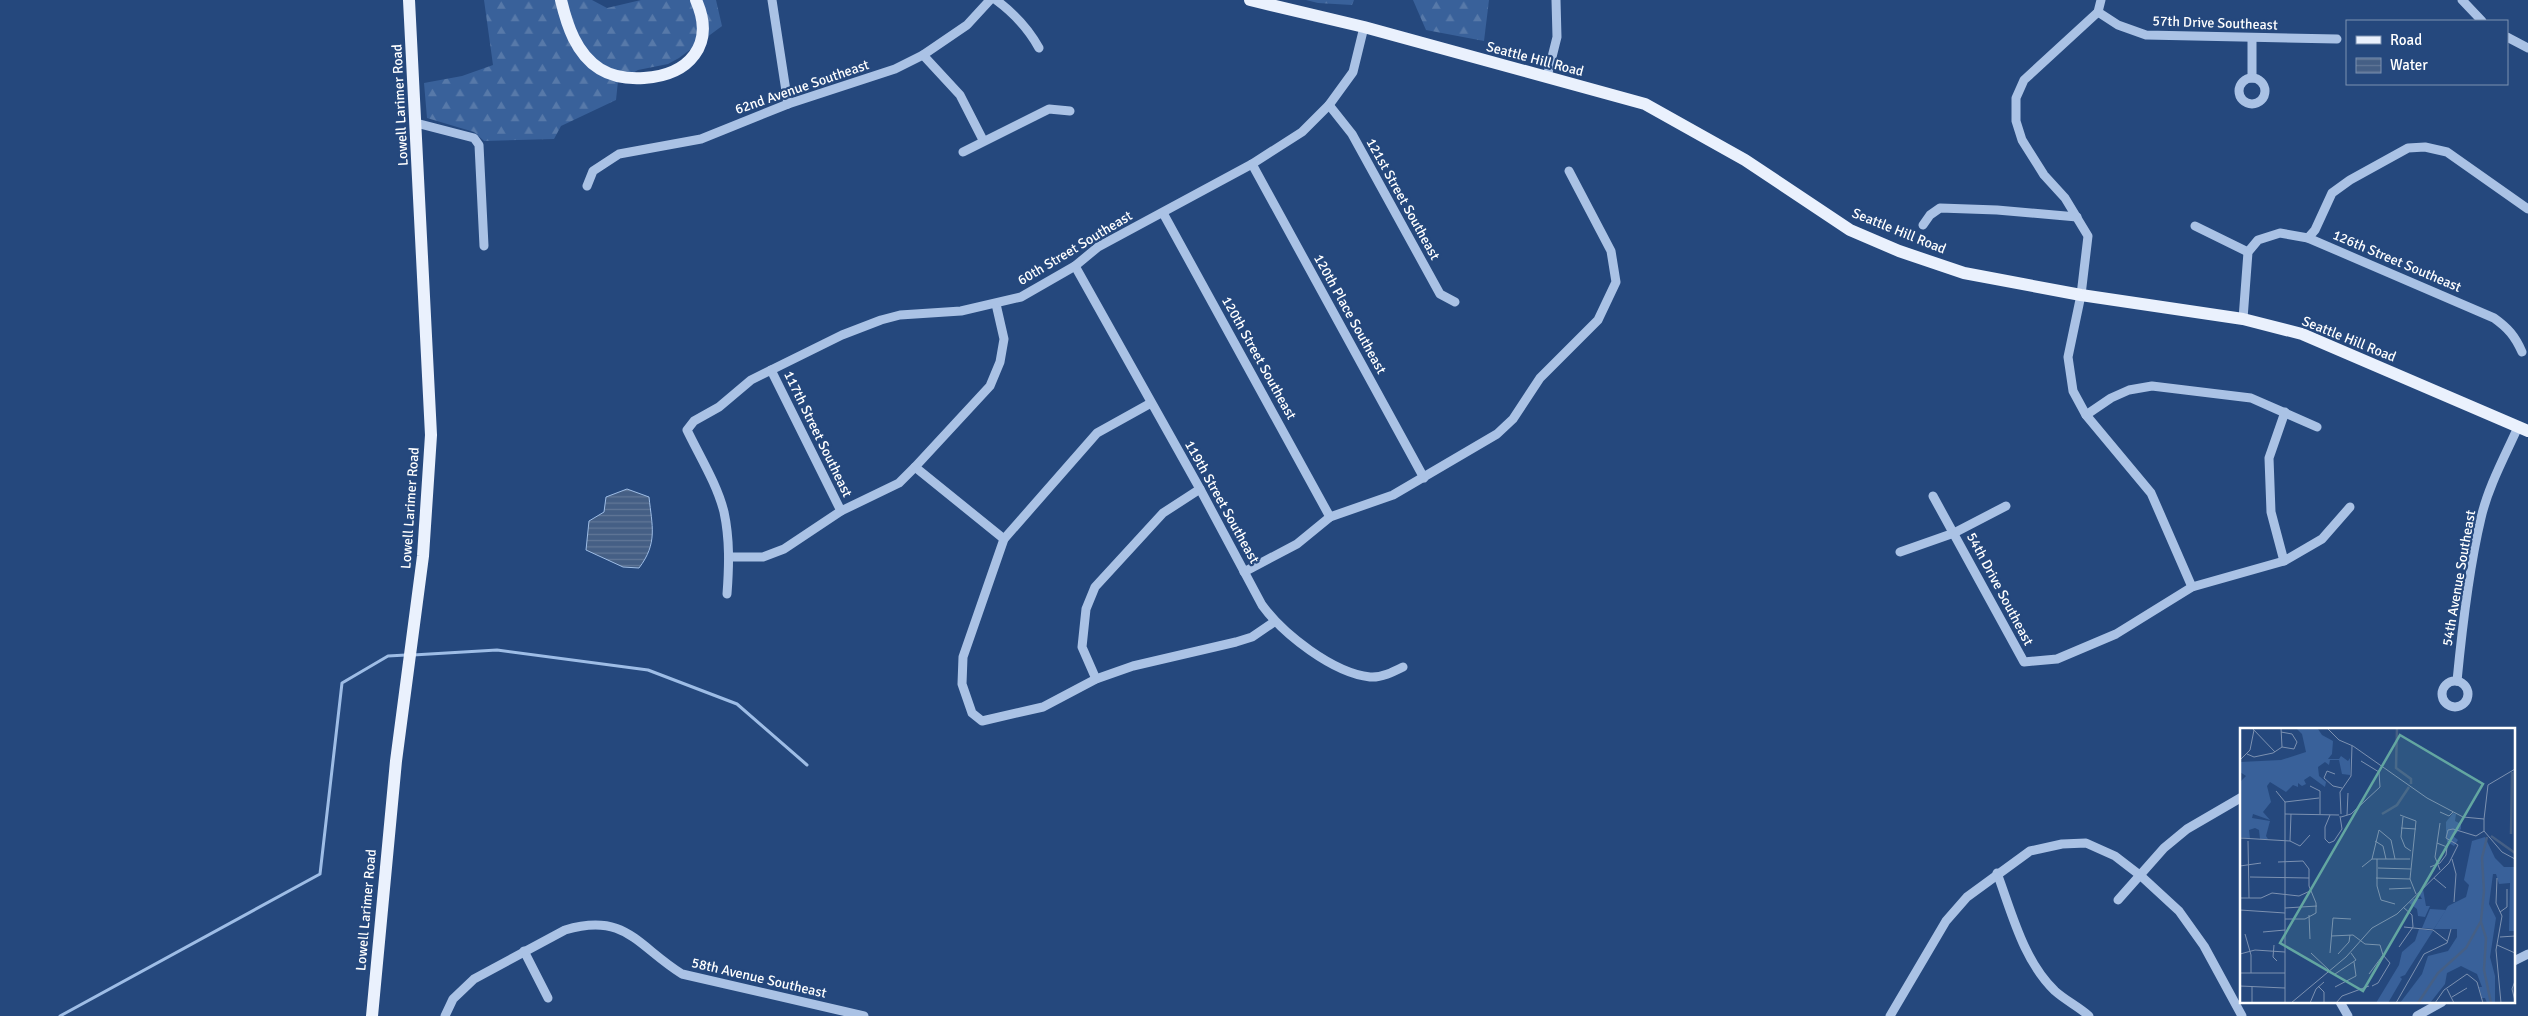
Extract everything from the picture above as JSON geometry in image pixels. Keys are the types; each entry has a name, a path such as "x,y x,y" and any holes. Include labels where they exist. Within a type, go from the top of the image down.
{"main road":[{"name":"Lowell Larimer Road","path":"372,1016 396,760 423,556 431,435 409,0"},
{"path":"561,0 571,34 593,63 615,76 636,78 669,73 681,68 692,59 700,43 703,30 702,18 696,0"},
{"name":"Seattle Hill Road","path":"1250,0 1364,28 1645,104 1745,160 1850,230 1900,251 1964,273 2081,296 2243,319 2302,334 2523,429"}],"street":[{"name":"62nd Avenue Southeast","path":"587,186 593,171 619,154 701,139 788,104 895,69 923,55 967,25 990,0"},
{"path":"996,0 1015,14 1030,32 1039,48"},
{"path":"1547,77 1557,37 1556,0"},
{"path":"2101,0 2098,12 2024,80 2016,98 2016,120 2022,140 2044,175 2066,198 2088,236 2081,296 2068,357 2073,391 2086,415 2151,493 2192,587"},
{"path":"2462,0 2481,20"},
{"path":"772,2 788,104"},
{"name":"57th Drive Southeast","path":"2098,12 2118,25 2146,34 2252,39 2337,39"},
{"name":"60th Street Southeast","path":"729,557 724,512 716,488 687,430 694,421 719,407 750,380 842,336 881,320 900,315 961,311 1021,297 1075,266 1098,247 1252,164 1302,132 1329,105 1352,72 1364,28"},
{"path":"2508,38 2528,48"},
{"path":"2252,39 2252,78"},
{"path":"923,55 960,95 983,140"},
{"name":"121st Street Southeast","path":"1329,105 1352,134 1440,294 1455,302"},
{"path":"963,152 983,140 1049,109 1070,111"},
{"path":"416,123 474,138 479,145 484,246"},
{"path":"2308,238 2323,216 2332,194 2350,180 2408,148 2425,147 2447,152 2528,209"},
{"name":"120th Place Southeast","path":"1252,164 1424,478"},
{"path":"1244,572 1297,544 1330,517 1393,494 1424,478 1497,434 1513,419 1540,378 1598,320 1616,282 1611,251 1569,170"},
{"path":"1923,225 1930,215 1940,208 1997,210 2077,217"},
{"name":"120th Street Southeast","path":"1163,212 1330,517"},
{"path":"2195,226 2248,252 2243,319"},
{"name":"126th Street Southeast","path":"2248,252 2258,240 2280,233 2308,238 2494,318 2508,327 2515,336 2522,352"},
{"name":"119th Street Southeast","path":"1075,266 1200,489 1262,605 1274,622 1314,652 1350,672 1372,677 1389,674 1403,667"},
{"path":"727,594 729,557 764,557 784,549 840,511 899,483 915,468 990,386 1000,362 1004,339 996,304"},
{"name":"117th Street Southeast","path":"771,370 840,511"},
{"path":"2086,415 2111,398 2129,390 2152,386 2251,398 2317,427"},
{"path":"1152,403 1097,433 1004,538 963,656 962,684 972,713 982,721 1043,707 1096,679 1133,666 1252,637 1274,622"},
{"path":"2284,561 2271,512 2269,458 2285,412"},
{"name":"54th Avenue Southeast","path":"2457,680 2460,648 2481,518 2493,482 2523,429"},
{"path":"915,468 1004,538"},
{"path":"1096,679 1082,647 1086,609 1095,587 1163,513 1200,489"},
{"name":"54th Drive Southeast","path":"1933,496 2024,662 2057,659 2116,634 2192,587 2284,561 2322,539 2350,507"},
{"path":"1900,552 1954,533 2006,506"},
{"path":"2118,900 2164,848 2187,829 2240,798"},
{"path":"1892,1015 1946,921 1967,897 1997,873 2030,851 2062,844 2086,843 2115,856 2141,876 2184,918 2204,946 2242,1016"},
{"path":"1997,873 2022,940 2036,968 2055,991 2089,1016"},
{"name":"58th Avenue Southeast","path":"445,1016 453,999 462,987 565,930 581,925 600,925 633,936 657,959 682,974 864,1016"},
{"path":"521,953 548,998"},
{"path":"2516,960 2528,954"},
{"path":"2341,1004 2348,1016"},
{"path":"2417,1016 2438,1004"}],"green space":[{"path":"484,0 592,0 607,8 641,0 716,0 722,26 668,64 638,70 618,81 616,100 561,126 554,139 484,141 474,132 427,118 424,83 462,76 493,65"},
{"path":"1306,0 1354,0 1352,5 1318,3"},
{"path":"1413,0 1489,0 1484,41 1426,30"}],"water":[{"path":"627,489 649,497 652,526 651,542 645,559 639,568 623,567 586,550 589,521 604,512 606,497"}],"waterway":[{"path":"413,655 497,650 648,670 737,704 807,765"},
{"path":"60,1016 320,874 342,683 388,656 406,655"}]}
